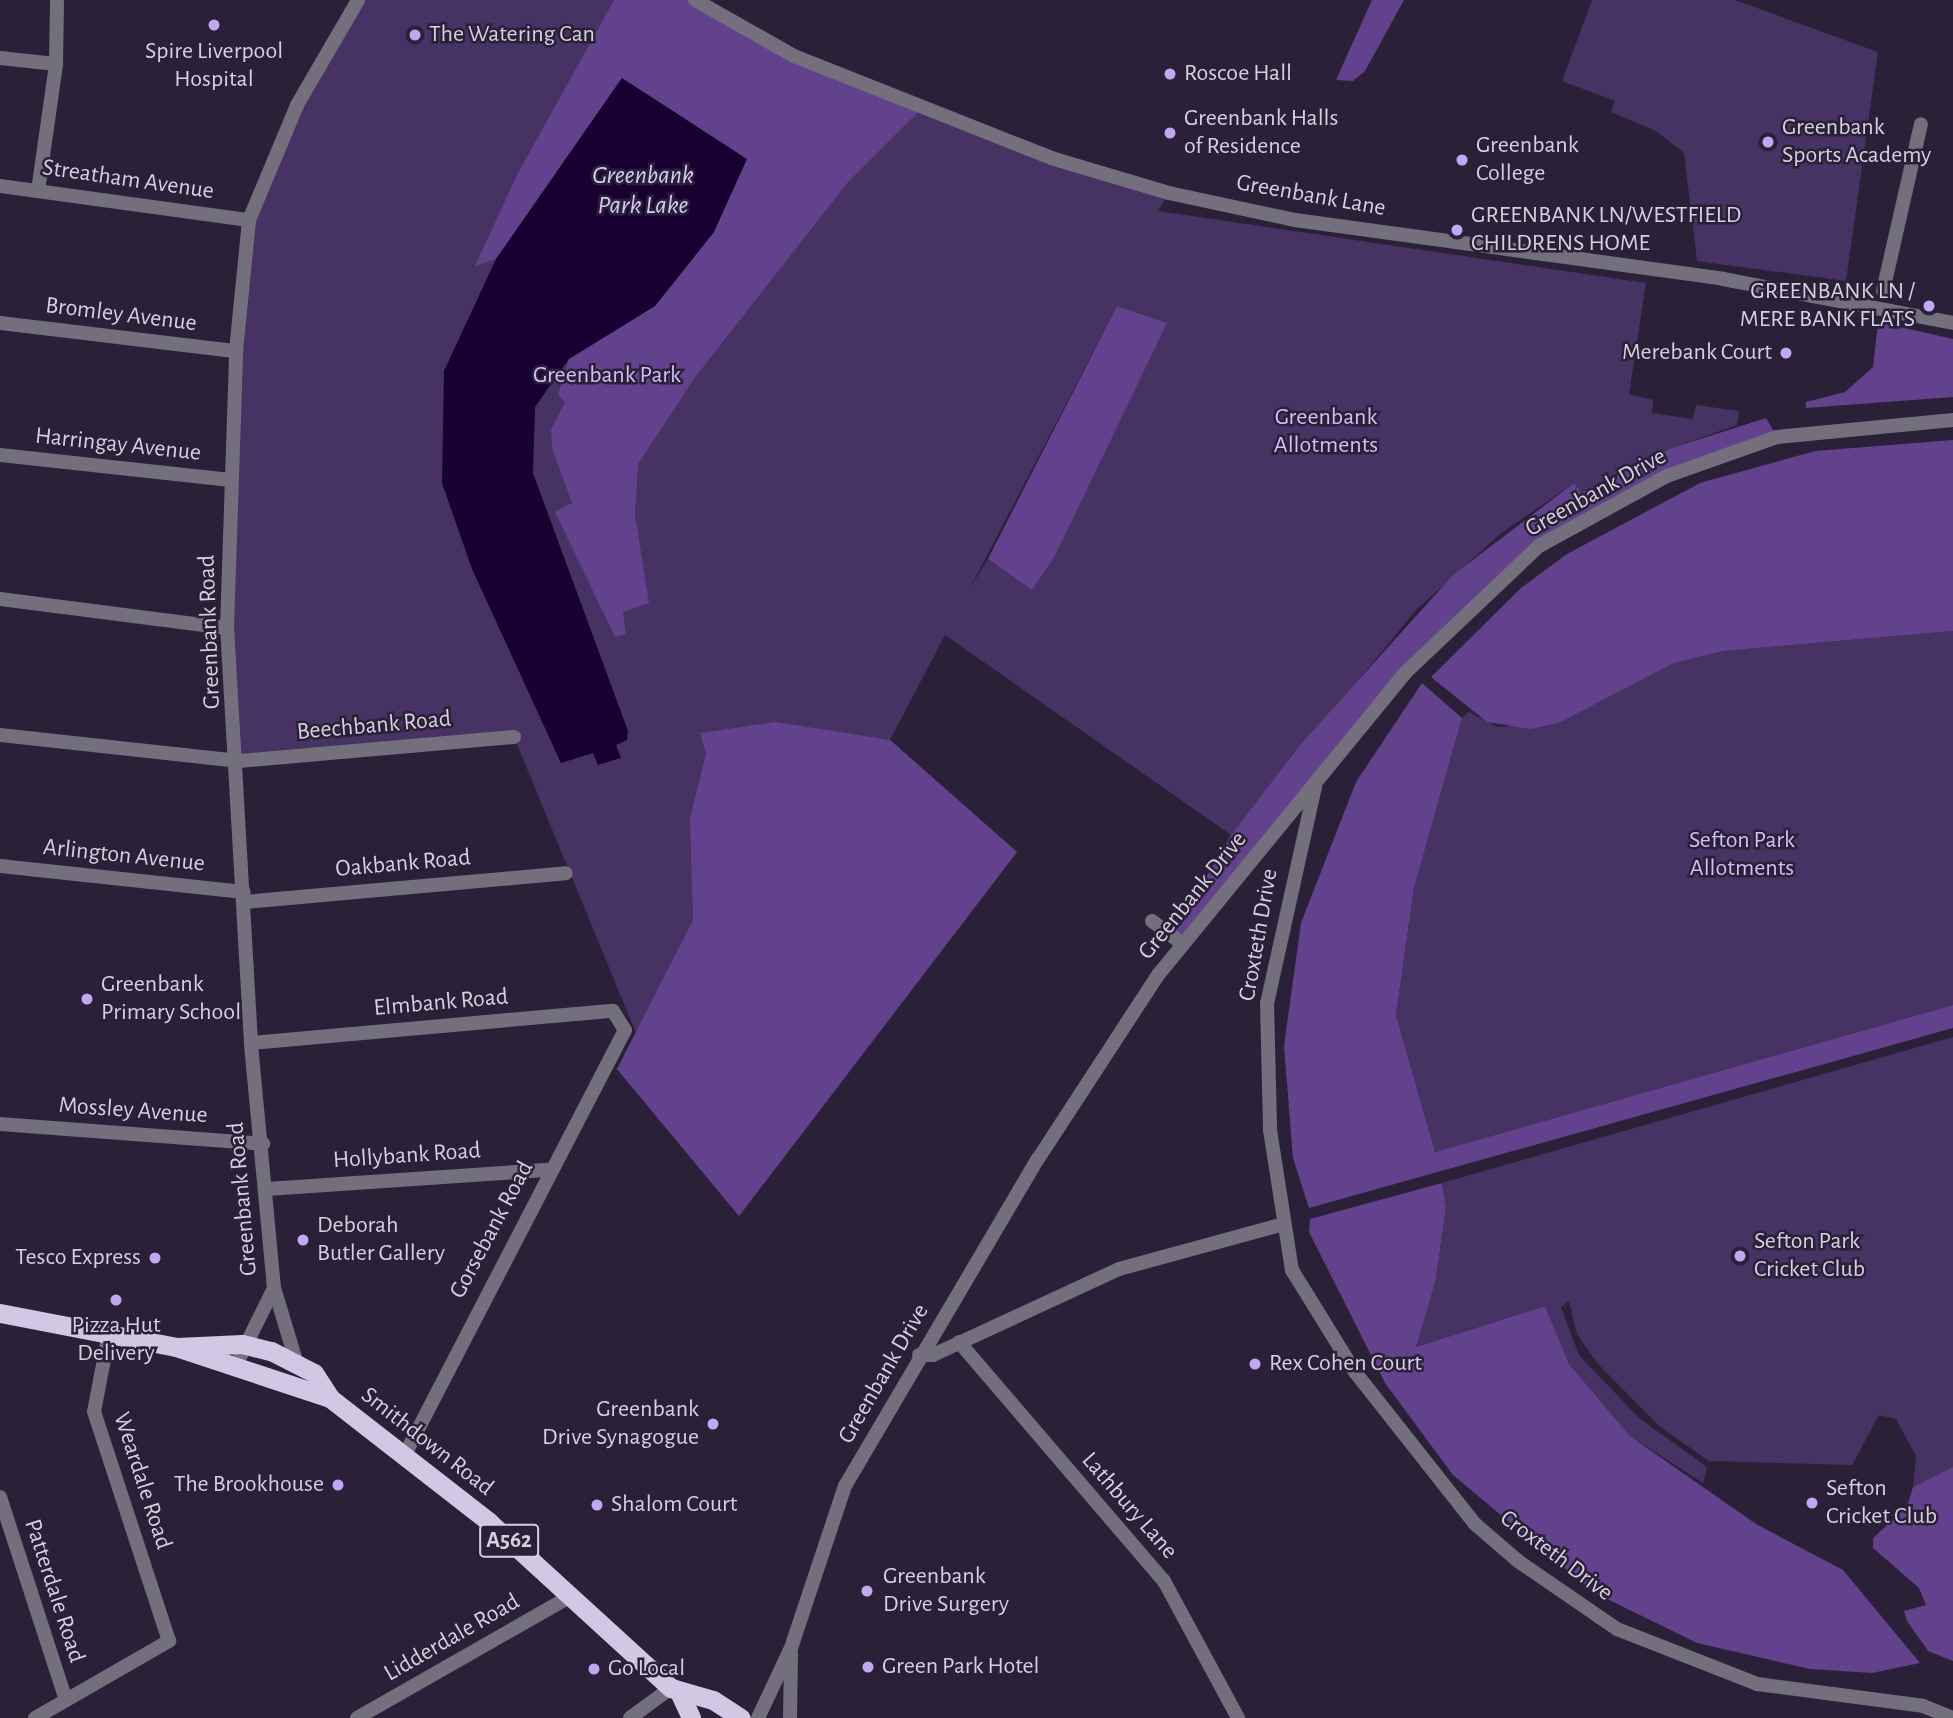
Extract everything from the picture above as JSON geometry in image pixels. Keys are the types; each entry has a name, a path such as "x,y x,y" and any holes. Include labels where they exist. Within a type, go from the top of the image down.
{"highway":[{"name":"Smithdown Road","path":"0,1313 176,1348 330,1398 405,1454 676,1691 691,1718"},
{"name":"Smithdown Road","path":"176,1348 242,1344 314,1373 330,1398"},
{"path":"676,1691 713,1700 741,1718"}],"street":[{"path":"38,191 56,64 57,0"},
{"name":"Greenbank Road","path":"297,1364 274,1287 263,1144 251,1043 239,761 228,628 236,351 249,220 298,105 358,0"},
{"name":"Greenbank Lane","path":"695,0 794,56 1051,158 1169,193 1295,220 1723,279 1953,323"},
{"path":"0,58 56,64"},
{"path":"1883,291 1921,124"},
{"name":"Streatham Avenue","path":"0,186 249,220"},
{"name":"Bromley Avenue","path":"0,323 236,351"},
{"name":"Greenbank Drive","path":"758,1718 791,1648 845,1486 919,1355 1038,1159 1183,944 1404,674 1539,546 1667,476 1777,437 1953,420"},
{"name":"Harringay Avenue","path":"0,456 231,480"},
{"path":"0,599 228,628"},
{"name":"Beechbank Road","path":"0,735 239,761 514,737"},
{"name":"Croxteth Drive","path":"1316,782 1267,1003 1270,1130 1292,1270 1355,1372 1442,1486 1518,1561 1618,1629 1679,1657 1757,1684 1923,1706 1953,1718"},
{"name":"Arlington Avenue","path":"0,866 244,897"},
{"name":"Oakbank Road","path":"244,897 566,873"},
{"path":"1152,921 1183,944"},
{"name":"Elmbank Road","path":"251,1043 613,1011 625,1030"},
{"name":"Gorsebank Road","path":"405,1454 549,1170 625,1030"},
{"name":"Mossley Avenue","path":"0,1124 263,1144"},
{"name":"Hollybank Road","path":"267,1189 549,1170"},
{"path":"919,1355 933,1356 1119,1269 1283,1224"},
{"name":"Greenbank Road","path":"234,1369 242,1344 274,1287"},
{"name":"Weardale Road","path":"66,1700 169,1641 94,1412 109,1333"},
{"name":"Lathbury Lane","path":"959,1342 1164,1581 1238,1718"},
{"name":"Patterdale Road","path":"0,1497 66,1700"},
{"name":"Lidderdale Road","path":"357,1718 569,1597"},
{"path":"790,1718 791,1648"},
{"path":"629,1718 676,1691"},
{"path":"35,1718 66,1700"}],"green space":[{"name":"Greenbank Park","path":"358,0 695,0 794,56 1169,193 1158,211 1646,283 1629,394 1653,400 1652,413 1693,419 1696,405 1739,411 1737,425 1655,454 1580,493 1574,483 1500,534 1416,610 1231,835 945,635 890,740 1017,852 739,1216 617,1069 636,1033 514,737 239,761 227,628 249,220 297,105","holes":["1117,306 1166,323 1055,556 1032,589 988,559 970,588"]},
{"path":"614,0 695,0 794,56 922,108 848,182 696,376 638,464 635,514 649,603 623,612 626,634 615,637 555,512 572,503 552,448 551,430 565,402 558,395 569,359 655,306 714,232 619,82 496,259 475,266 517,175"},
{"path":"1372,0 1404,0 1365,71 1353,81 1336,80"},
{"name":"Greenbank Sports Academy","path":"1592,0 1735,0 1878,52 1846,281 1697,261 1684,153 1656,131 1611,112 1615,101 1562,81"},
{"path":"1117,306 1167,323 1055,556 1032,590 988,559"},
{"path":"1878,322 1953,339 1953,397 1806,408 1806,402 1845,392 1873,367"},
{"path":"1766,418 1777,437 1667,476 1539,546 1454,626 1183,944 1172,935 1231,835 1301,744 1453,575 1574,483 1581,493 1669,449"},
{"path":"1953,440 1953,631 1724,651 1674,663 1561,722 1531,729 1487,722 1431,677 1521,588 1567,554 1700,483 1815,451"},
{"name":"Sefton Park Allotments","path":"1953,631 1953,1005 1435,1152 1396,1015 1414,888 1462,718 1469,712 1497,727 1561,722 1674,663 1724,651"},
{"path":"1422,683 1462,718 1414,888 1396,1015 1435,1152 1953,1005 1953,1028 1309,1208 1293,1158 1284,1046 1301,923 1356,782"},
{"path":"776,722 890,740 1017,852 739,1216 617,1069 693,920 690,818 706,754 700,733"},
{"name":"Sefton Park Cricket Club","path":"1953,1037 1953,1467 1913,1487 1916,1456 1896,1419 1879,1415 1852,1465 1709,1461 1659,1426 1597,1363 1577,1334 1569,1301 1561,1307 1579,1355 1639,1418 1707,1467 1703,1483 1630,1436 1569,1364 1545,1306 1415,1347 1436,1279 1446,1207 1442,1183"},
{"path":"1442,1183 1446,1207 1436,1279 1416,1347 1545,1306 1569,1364 1630,1436 1756,1524 1843,1570 1920,1663 1872,1673 1810,1669 1697,1643 1593,1592 1453,1475 1385,1383 1309,1232 1310,1219"},
{"path":"1953,1467 1953,1661 1928,1651 1907,1621 1904,1611 1926,1605 1919,1588 1873,1548 1873,1538 1907,1507 1913,1487"}],"water":[{"name":"Greenbank Park Lake","path":"622,78 747,159 714,232 655,306 569,359 535,407 533,473 628,731 627,740 616,745 621,758 598,765 593,753 561,763 472,569 442,483 444,371 496,259"}],"place":[{"name":"Spire Liverpool Hospital","path":"214,25"},
{"name":"The Watering Can","path":"415,35"},
{"name":"Roscoe Hall","path":"1170,74"},
{"name":"Greenbank Halls of Residence","path":"1170,133"},
{"name":"Greenbank Sports Academy","path":"1768,142"},
{"name":"Greenbank College","path":"1462,160"},
{"name":"GREENBANK LN/WESTFIELD CHILDRENS HOME","path":"1457,230"},
{"name":"GREENBANK LN / MERE BANK FLATS","path":"1929,306"},
{"name":"Merebank Court","path":"1786,353"},
{"name":"Greenbank Primary School","path":"87,999"},
{"name":"Deborah Butler Gallery","path":"303,1240"},
{"name":"Sefton Park Cricket Club","path":"1740,1256"},
{"name":"Tesco Express","path":"155,1258"},
{"name":"Pizza Hut Delivery","path":"116,1300"},
{"name":"Rex Cohen Court","path":"1255,1364"},
{"name":"Greenbank Drive Synagogue","path":"713,1424"},
{"name":"The Brookhouse","path":"338,1485"},
{"name":"Sefton Cricket Club","path":"1812,1503"},
{"name":"Shalom Court","path":"597,1505"},
{"name":"Greenbank Drive Surgery","path":"867,1591"},
{"name":"Green Park Hotel","path":"868,1667"},
{"name":"Go Local","path":"594,1669"}],"park label":[{"name":"Greenbank Allotments","path":"1326,432"}]}
